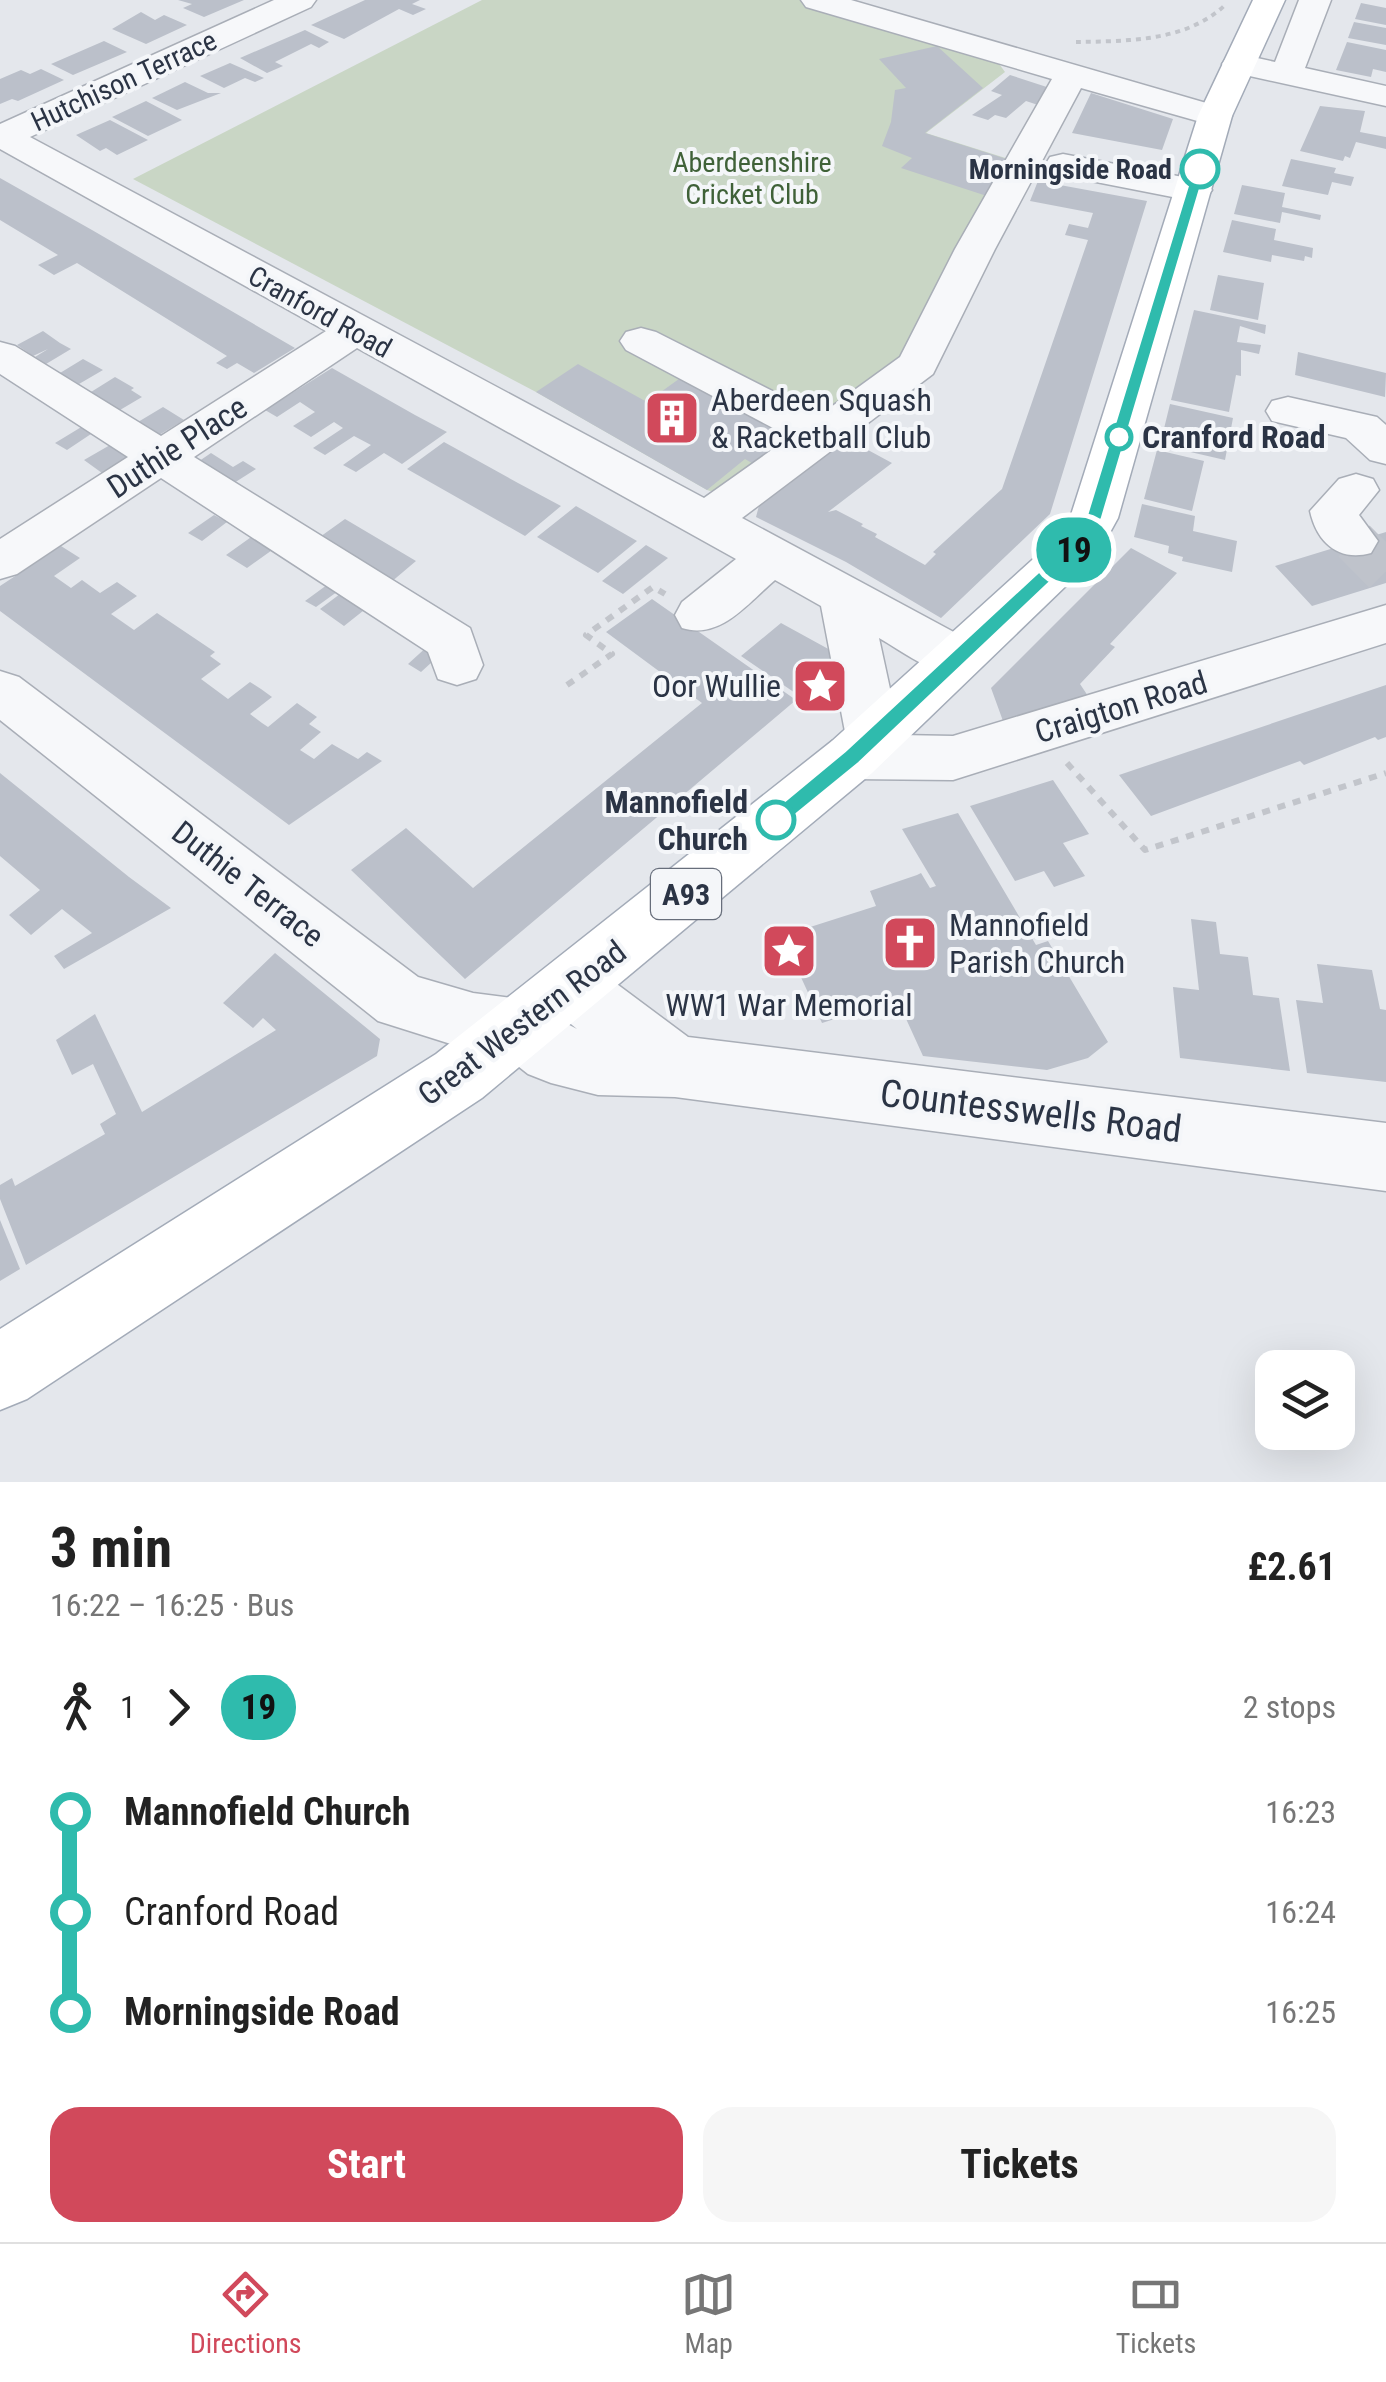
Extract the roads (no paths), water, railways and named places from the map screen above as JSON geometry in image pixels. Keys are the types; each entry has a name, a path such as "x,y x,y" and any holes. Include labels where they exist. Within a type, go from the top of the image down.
{"main road":[{"name":"A93","path":"1194,190 1215,116 1269,0"},
{"name":"Great Western Road","path":"0,1372 459,1076 572,988 862,747 1080,544 1094,518 1194,190"}],"street":[{"name":"Hutchison Terrace","path":"2,136 300,0"},
{"path":"817,0 1071,58 1215,116"},
{"path":"1286,75 1315,0"},
{"path":"706,520 918,365 1071,58"},
{"path":"1239,64 1386,96"},
{"name":"Cranford Road","path":"2,136 354,332 958,658"},
{"path":"1063,165 1194,190"},
{"name":"Duthie Place","path":"0,562 354,332"},
{"path":"641,341 823,436"},
{"path":"0,355 452,642 457,664"},
{"path":"1288,411 1361,428 1386,449"},
{"path":"1354,542 1337,525 1334,511 1356,490"},
{"path":"700,616 772,556"},
{"path":"844,596 862,747"},
{"name":"Craigton Road","path":"862,747 954,758 1386,624"},
{"name":"Duthie Terrace","path":"0,691 400,1000 473,1022 519,1029"},
{"name":"Countesswells Road","path":"572,988 675,1066"},
{"name":"Countesswells Road","path":"519,1029 551,1053 598,1064 675,1066 1386,1157"}],"tunnel":[{"path":"1354,541 1386,573"}],"place":[{"name":"Morningside Road","path":"1200,169"},
{"name":"Aberdeen Squash & Racketball Club","path":"672,418"},
{"name":"Cranford Road","path":"1119,437"},
{"name":"Oor Wullie","path":"820,686"},
{"name":"Mannofield Church","path":"776,820"},
{"name":"Mannofield Parish Church","path":"910,943"},
{"name":"WW1 War Memorial","path":"789,951"}],"park label":[{"name":"Aberdeenshire Cricket Club","path":"752,178"}]}
